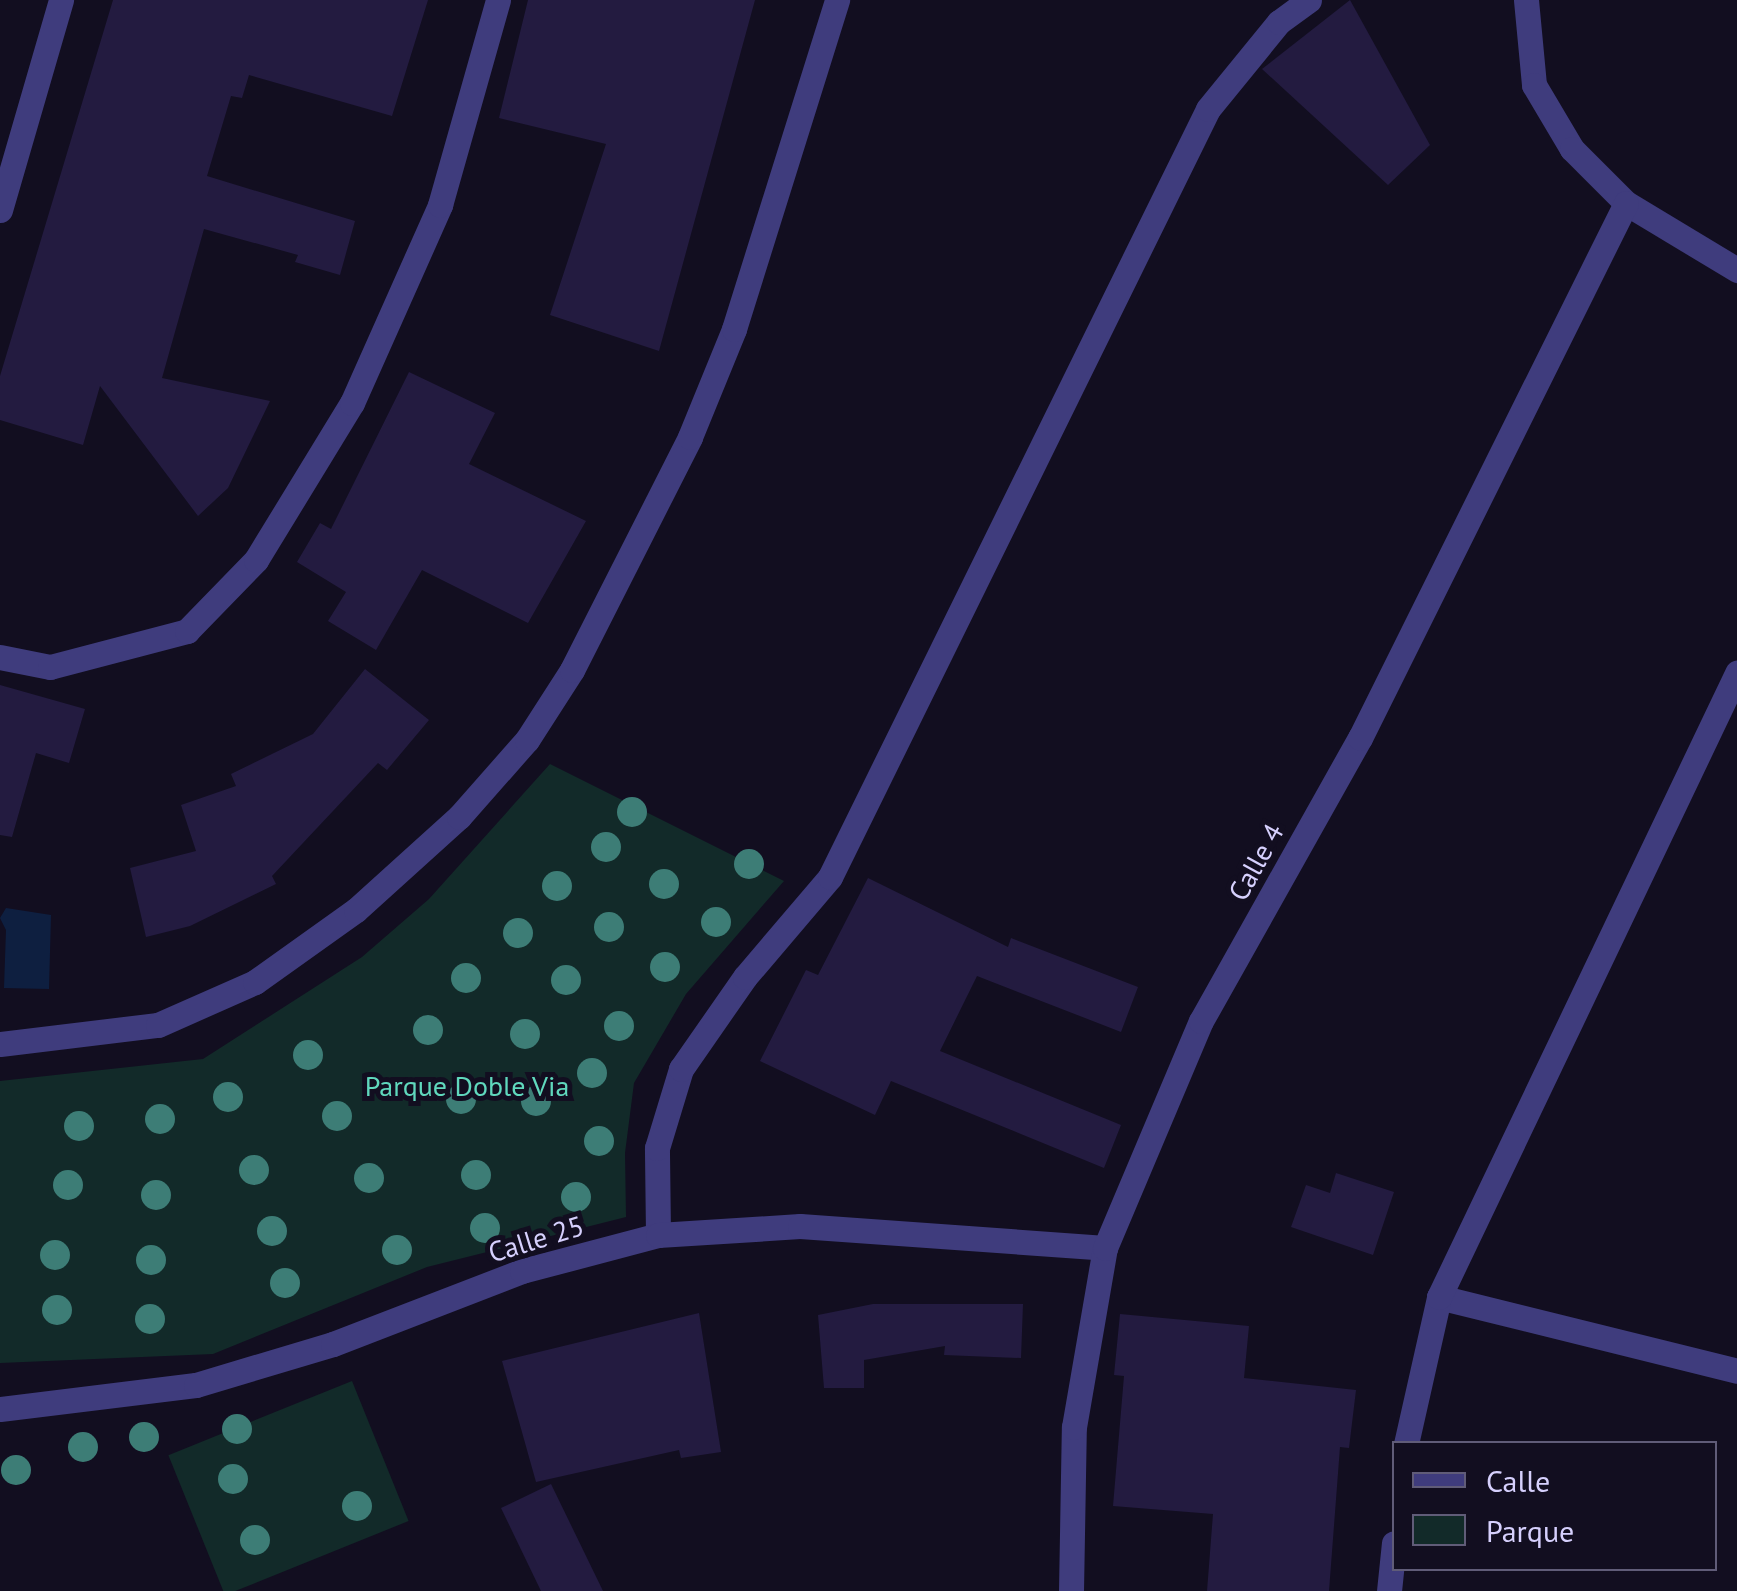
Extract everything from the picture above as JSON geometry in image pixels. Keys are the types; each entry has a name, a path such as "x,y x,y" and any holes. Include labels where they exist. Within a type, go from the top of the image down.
{"street":[{"path":"0,210 61,0"},
{"path":"0,657 50,667 187,631 256,560 352,403 440,205 498,0"},
{"path":"0,1044 158,1024 254,982 370,896 459,817 527,740 572,670 690,437 734,329 837,0"},
{"path":"658,1234 657,1148 681,1069 746,977 830,877 1208,110 1279,22 1308,0"},
{"path":"1526,0 1534,86 1572,149 1626,202 1737,270"},
{"name":"Calle 4","path":"1072,1591 1074,1426 1104,1248 1201,1020 1360,738 1626,202"},
{"path":"1407,1441 1439,1297 1737,673"},
{"name":"Calle 25","path":"0,1409 196,1385 333,1344 522,1272 658,1234 800,1226 1104,1248"},
{"path":"1439,1297 1737,1371"},
{"path":"1389,1591 1392,1562"}],"green space":[{"name":"Parque Doble Via","path":"550,764 784,881 686,994 634,1083 625,1153 626,1217 427,1267 213,1354 0,1363 0,1081 203,1059 362,957 429,899"},
{"path":"352,1381 409,1521 235,1591 223,1591 168,1455"}],"water":[{"path":"6,908 51,915 49,989 4,988 6,930 0,918"}],"building":[{"path":"113,0 428,0 392,116 249,75 242,98 231,96 207,176 355,221 340,275 295,262 298,255 204,229 162,378 270,401 228,488 198,516 100,386 83,445 0,420 0,376"},
{"path":"528,0 755,0 659,351 550,315 606,144 499,118"},
{"path":"1350,0 1430,145 1388,185 1262,69"},
{"path":"409,372 495,413 469,464 586,521 528,623 422,570 376,650 328,621 346,592 297,562 320,523 331,529"},
{"path":"365,669 429,720 387,770 378,763 272,876 276,884 190,926 146,937 130,868 196,851 181,805 236,786 231,774 313,734"},
{"path":"0,685 85,709 69,763 36,753 12,837 0,835"},
{"path":"868,878 1008,947 1011,938 1138,987 1121,1032 977,976 940,1051 1121,1125 1104,1168 891,1081 875,1115 760,1061 806,970 818,975"},
{"path":"1336,1173 1394,1192 1373,1255 1291,1227 1306,1185 1330,1193"},
{"path":"873,1304 1023,1304 1021,1358 944,1355 945,1346 864,1360 864,1388 824,1388 818,1315"},
{"path":"699,1313 721,1452 681,1458 679,1450 536,1482 502,1361"},
{"path":"1120,1314 1249,1326 1244,1378 1356,1390 1349,1448 1340,1447 1329,1591 1207,1591 1213,1514 1113,1506 1124,1376 1114,1375"},
{"path":"551,1484 603,1591 541,1591 501,1508"}]}
